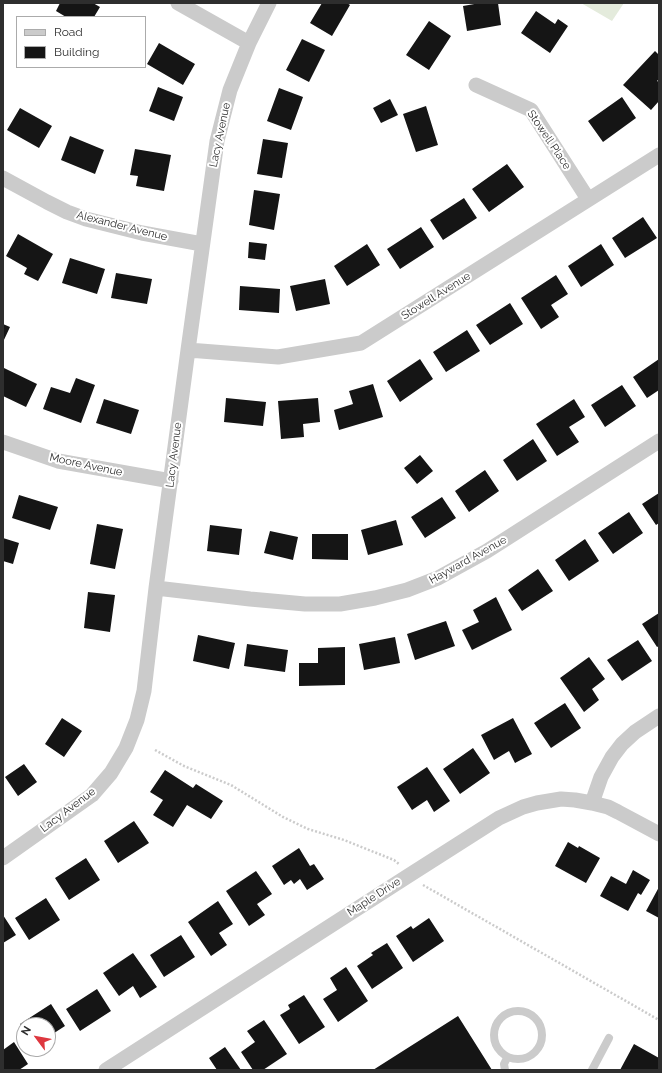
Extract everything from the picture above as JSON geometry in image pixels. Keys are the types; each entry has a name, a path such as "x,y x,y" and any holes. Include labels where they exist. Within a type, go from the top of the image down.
{"street":[{"path":"178,3 249,43"},
{"name":"Lacy Avenue","path":"3,858 92,795 111,773 126,748 137,720 144,691 170,482 217,140 230,90 249,43 269,3"},
{"name":"Stowell Place","path":"476,85 531,110 588,200"},
{"name":"Stowell Avenue","path":"188,350 278,357 361,343 659,155"},
{"name":"Alexander Avenue","path":"3,178 67,212 86,219 142,234 202,244"},
{"name":"Hayward Avenue","path":"156,588 305,604 340,604 375,598 407,590 438,578 487,551 659,441"},
{"name":"Moore Avenue","path":"3,442 58,461 170,482"},
{"path":"592,803 601,777 612,757 622,744 659,716"},
{"name":"Maple Drive","path":"106,1070 408,876 510,812 523,806 551,800 575,800 592,803 613,809 659,834"}],"lane":[{"path":"511,1011 523,1011 534,1016 541,1026 542,1038 539,1049 530,1057 518,1060 507,1058 498,1050 493,1039 494,1027 500,1017 511,1011"},
{"path":"592,1070 609,1038"},
{"path":"506,1070 504,1064 507,1058"}],"green space":[{"path":"581,3 624,3 612,21"}],"building":[{"path":"60,3 93,3 100,7 95,16 64,16 56,11"},
{"path":"322,3 347,3 350,5 332,36 310,23"},
{"path":"480,3 498,3 501,25 467,31 463,6"},
{"path":"536,11 555,24 558,19 568,26 550,53 521,33"},
{"path":"429,21 451,36 429,70 406,55"},
{"path":"302,39 325,50 309,82 286,70"},
{"path":"159,43 195,64 183,85 147,64"},
{"path":"655,51 659,55 659,79 657,81 659,82 659,101 651,110 623,85"},
{"path":"158,87 183,97 174,121 149,111"},
{"path":"279,88 303,97 291,130 267,121"},
{"path":"622,97 636,118 603,142 588,121"},
{"path":"390,99 398,115 381,123 373,108"},
{"path":"426,106 438,145 416,152 403,114"},
{"path":"20,108 52,126 39,148 7,130"},
{"path":"70,136 104,150 95,174 61,160"},
{"path":"263,139 288,143 282,178 257,174"},
{"path":"135,149 171,155 164,191 136,186 138,176 130,175"},
{"path":"507,164 524,187 489,212 472,189"},
{"path":"254,190 280,194 274,230 249,225"},
{"path":"464,198 477,218 443,240 430,220"},
{"path":"643,217 657,238 625,258 612,238"},
{"path":"421,227 434,247 400,269 387,249"},
{"path":"18,234 53,254 38,281 24,274 27,268 6,256"},
{"path":"249,242 267,244 265,260 248,258"},
{"path":"367,244 380,265 347,286 334,266"},
{"path":"601,244 614,265 581,287 568,266"},
{"path":"70,258 105,269 97,294 62,283"},
{"path":"116,273 152,279 147,304 111,298"},
{"path":"556,275 568,294 551,305 559,317 541,329 521,298"},
{"path":"325,279 330,304 296,311 290,286"},
{"path":"240,286 280,289 279,313 239,310"},
{"path":"510,303 523,324 490,345 476,325"},
{"path":"3,324 10,327 3,342"},
{"path":"467,330 480,351 446,372 433,352"},
{"path":"420,359 433,379 400,402 387,381"},
{"path":"659,359 659,390 647,398 633,377"},
{"path":"4,368 37,384 26,407 3,396"},
{"path":"76,378 95,385 81,423 43,409 51,387 70,393"},
{"path":"373,384 383,417 339,430 334,410 353,404 349,391"},
{"path":"622,385 636,406 605,427 591,405"},
{"path":"226,398 266,402 263,426 224,422"},
{"path":"318,398 320,422 303,424 304,437 281,439 278,401"},
{"path":"104,399 139,410 131,434 96,423"},
{"path":"574,399 585,417 569,427 579,442 557,456 536,424"},
{"path":"533,439 547,461 517,481 503,460"},
{"path":"420,455 433,471 417,484 404,468"},
{"path":"485,470 499,491 469,512 455,491"},
{"path":"659,493 659,523 656,525 642,504"},
{"path":"19,495 58,507 50,530 12,518"},
{"path":"442,497 456,518 425,538 411,517"},
{"path":"629,512 643,533 613,554 598,533"},
{"path":"396,520 403,545 368,555 361,530"},
{"path":"97,524 123,529 115,569 90,564"},
{"path":"210,525 242,529 239,555 207,551"},
{"path":"270,531 298,537 293,560 264,553"},
{"path":"312,534 348,534 348,560 312,559"},
{"path":"3,538 19,543 13,564 3,561"},
{"path":"585,539 599,561 569,581 555,560"},
{"path":"538,569 553,591 522,611 508,590"},
{"path":"88,592 115,595 110,632 84,628"},
{"path":"496,597 512,630 472,650 462,630 479,622 473,610"},
{"path":"659,613 659,646 657,647 642,624"},
{"path":"446,621 455,646 415,660 407,634"},
{"path":"198,635 235,643 229,669 193,661"},
{"path":"395,637 400,663 364,670 359,644"},
{"path":"638,640 652,661 622,681 607,660"},
{"path":"247,644 288,650 285,672 244,666"},
{"path":"345,647 345,685 299,686 299,663 318,663 318,648"},
{"path":"589,657 605,679 592,689 599,700 584,712 560,678"},
{"path":"565,703 581,728 551,748 534,723"},
{"path":"62,718 82,731 64,757 45,744"},
{"path":"513,718 532,754 515,763 509,751 494,760 481,735"},
{"path":"473,748 490,773 460,794 443,769"},
{"path":"24,764 37,782 18,796 5,777"},
{"path":"427,767 450,801 434,812 427,800 412,810 397,787"},
{"path":"165,770 193,788 196,784 223,801 211,819 187,805 173,827 153,815 163,800 150,792"},
{"path":"134,821 149,843 118,863 104,841"},
{"path":"568,842 578,848 579,846 600,858 586,883 555,866"},
{"path":"299,848 310,866 314,864 324,879 307,890 300,879 294,884 291,880 284,885 272,866"},
{"path":"86,858 100,880 69,900 55,878"},
{"path":"633,870 650,880 641,895 638,893 628,911 600,896 611,876 626,884"},
{"path":"256,871 272,894 257,904 265,915 249,926 226,891"},
{"path":"659,887 659,918 646,911"},
{"path":"46,898 60,920 29,940 15,918"},
{"path":"218,901 233,924 219,933 227,945 211,956 188,922"},
{"path":"3,915 16,935 3,943"},
{"path":"429,918 444,941 413,962 396,936 411,926 413,929"},
{"path":"181,935 195,957 164,977 150,955"},
{"path":"387,943 403,968 372,989 357,966 373,955 371,953"},
{"path":"133,953 157,987 140,998 133,986 119,996 103,973"},
{"path":"346,967 368,1001 338,1022 323,999 337,990 330,978"},
{"path":"97,989 111,1011 80,1031 66,1009"},
{"path":"304,995 325,1027 299,1044 280,1015 290,1009 288,1005"},
{"path":"51,1004 65,1026 56,1032 56,1017 31,1017"},
{"path":"458,1016 492,1070 373,1070"},
{"path":"264,1020 287,1054 263,1070 253,1070 241,1052 255,1042 247,1031"},
{"path":"14,1042 16,1045 16,1057 24,1057 28,1064 19,1070 3,1070 3,1050"},
{"path":"634,1044 659,1058 659,1070 620,1070"},
{"path":"225,1047 241,1070 217,1070 209,1058"}]}
